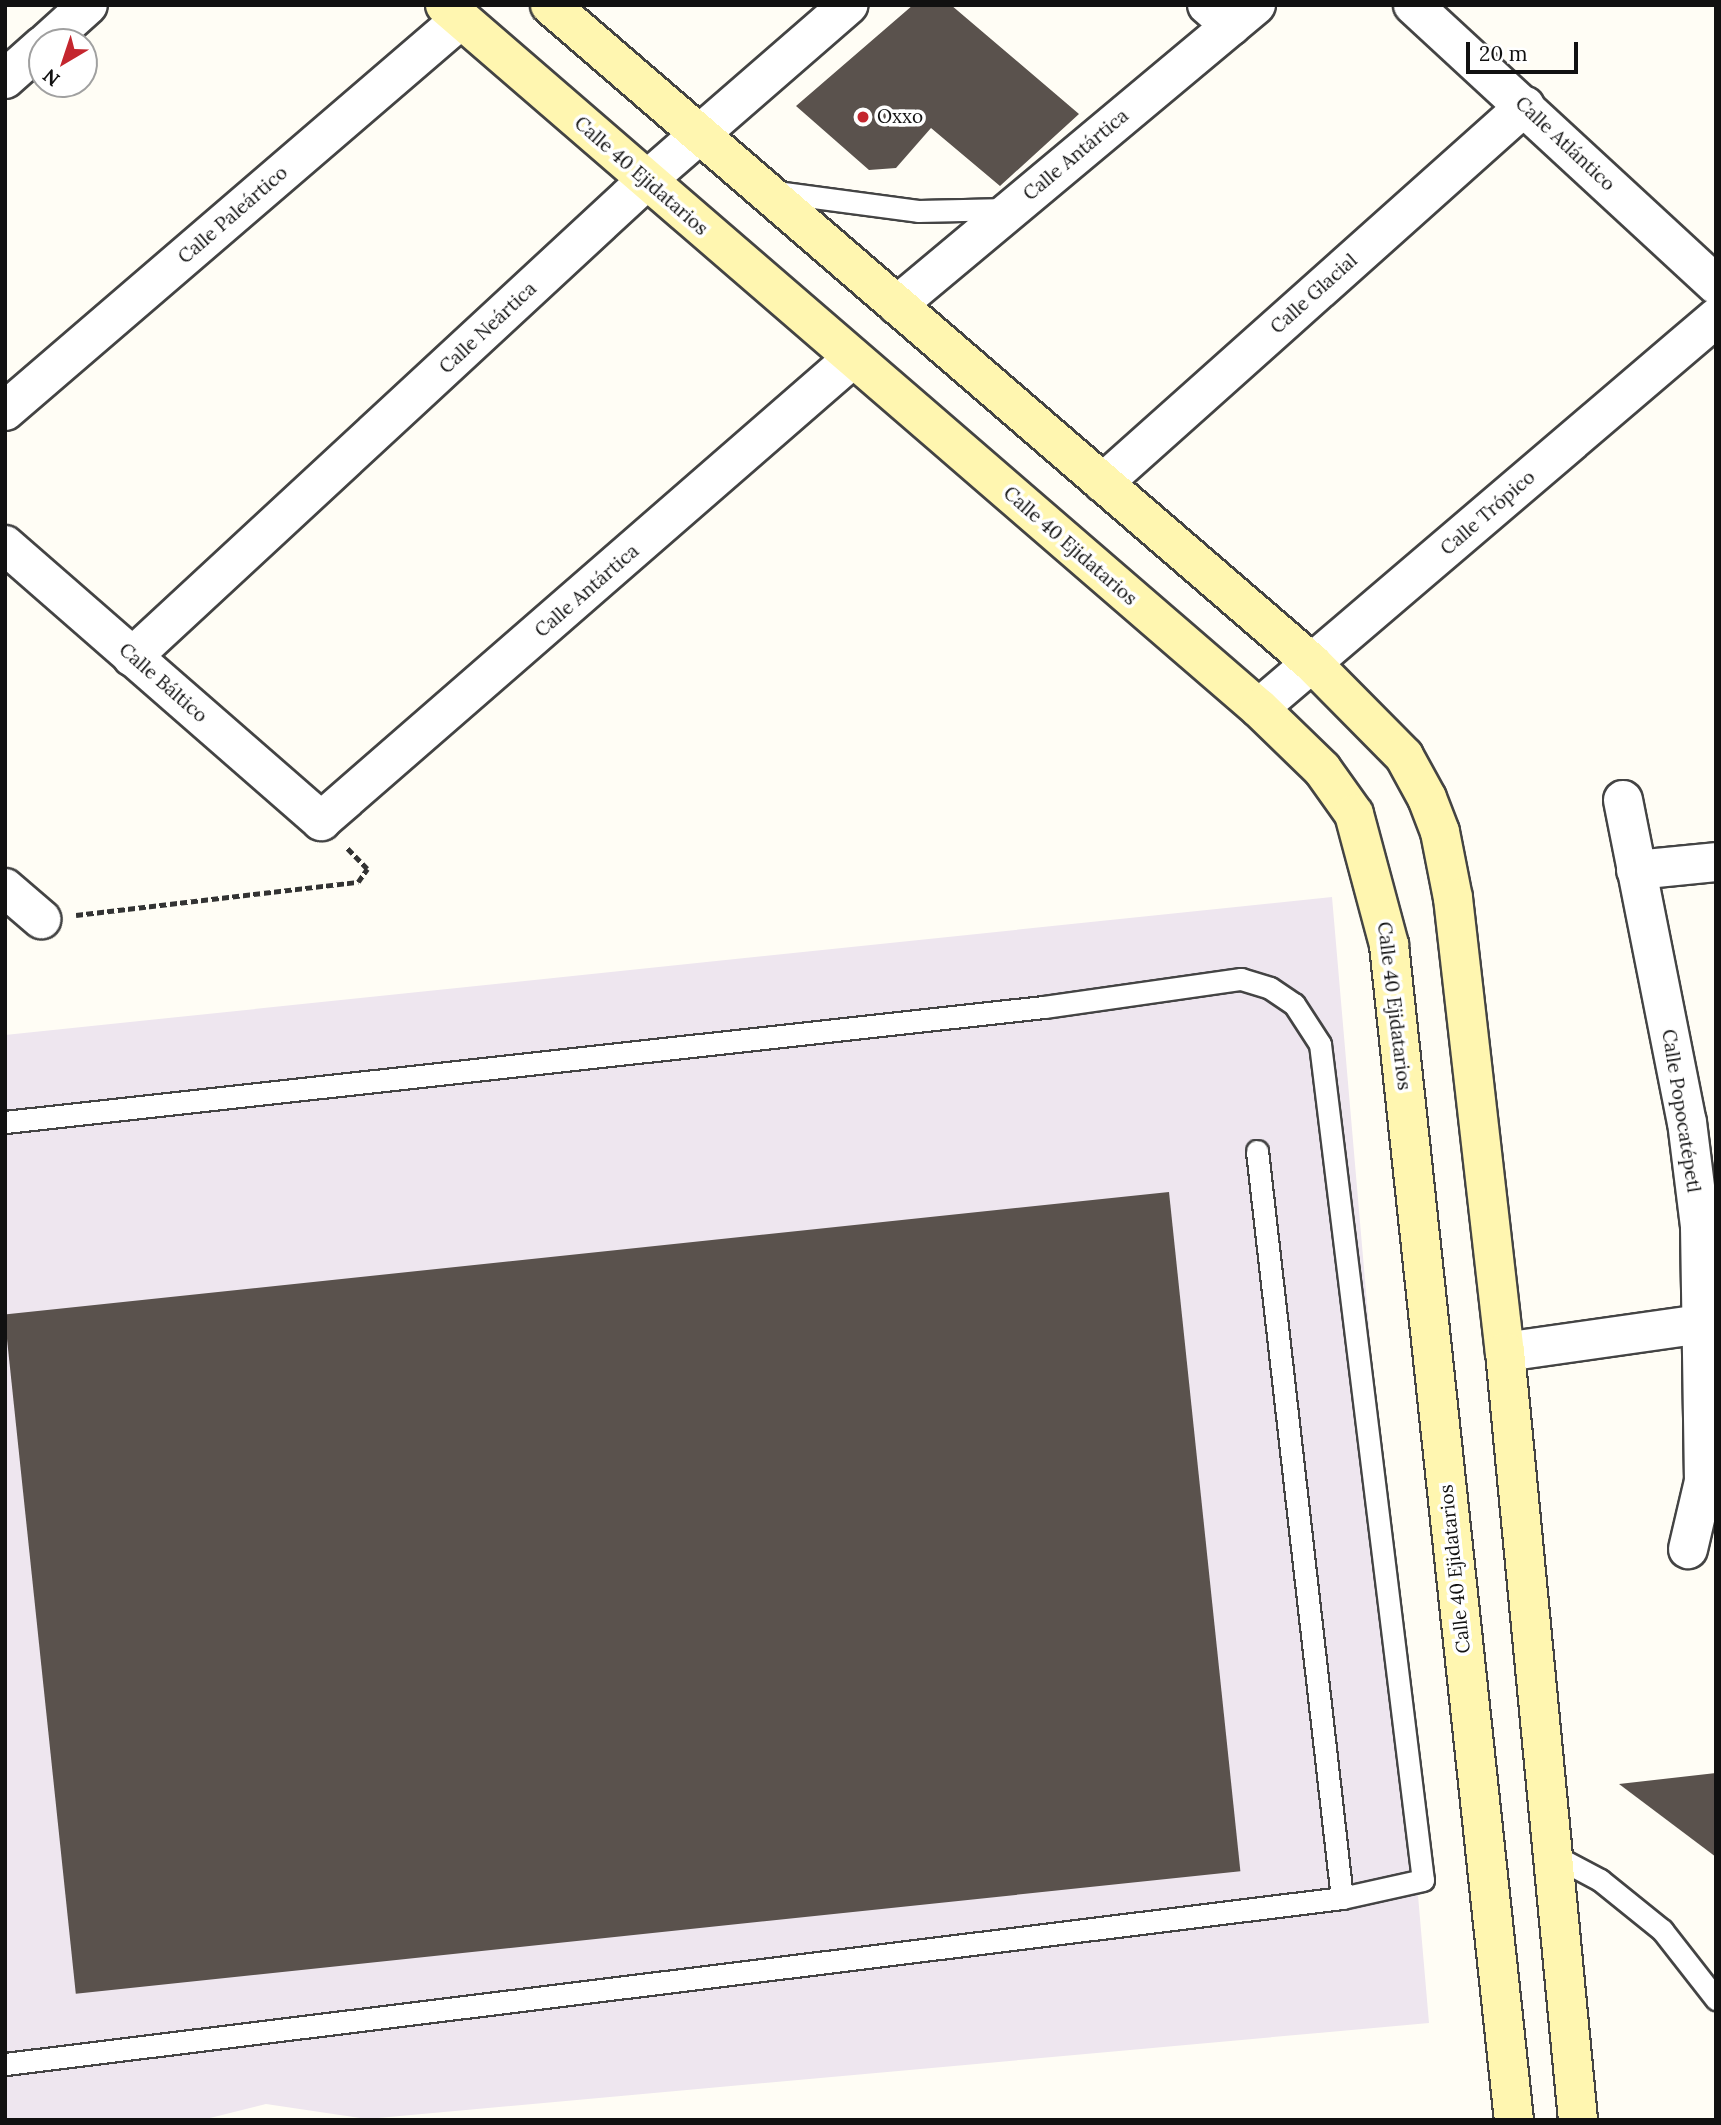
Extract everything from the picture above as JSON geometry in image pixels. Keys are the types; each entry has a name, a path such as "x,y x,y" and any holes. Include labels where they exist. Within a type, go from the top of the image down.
{"main road":[{"path":"550,5 1312,663 1404,756 1440,832 1453,898 1505,1352 1578,2120"},
{"name":"Calle 40 Ejidatarios","path":"453,12 1259,708 1322,769 1354,814 1389,945 1514,2120"}],"street":[{"path":"63,28 88,5"},
{"name":"Calle Neártica","path":"132,657 647,180 848,5"},
{"name":"Calle Atlántico","path":"1413,5 1716,285"},
{"name":"Calle Paleártico","path":"5,411 453,12"},
{"name":"Calle Antártica","path":"897,305 1011,209 1231,12"},
{"path":"5,79 28,58"},
{"name":"Calle Glacial","path":"1102,483 1525,106"},
{"name":"Calle Trópico","path":"1259,708 1716,318"},
{"name":"Calle Antártica","path":"321,821 852,359"},
{"name":"Calle Báltico","path":"5,545 321,821"},
{"name":"Calle Popocatépetl","path":"1623,800 1636,870 1701,1120 1708,1226 1701,1324 1710,1480 1688,1549"},
{"path":"1636,870 1716,862"},
{"path":"5,888 41,919"},
{"path":"1505,1352 1701,1324"}],"lane":[{"path":"764,190 918,211 1011,209"},
{"path":"5,1122 1044,1007 1241,979 1270,988 1294,1004 1320,1044 1423,1880 1342,1898 5,2064"},
{"path":"1257,1151 1342,1898"},
{"path":"1553,1855 1600,1880 1662,1930 1716,1999"}],"path":[{"path":"41,919 358,882 367,869 321,821"}],"shaded area":[{"path":"1332,897 1429,2023 367,2119 266,2104 202,2120 5,2120 5,1035"}],"building":[{"path":"913,5 951,5 1079,114 1000,186 931,128 896,168 869,170 796,106"},
{"path":"1169,1192 1240,1871 76,1994 5,1314"},
{"path":"1716,1773 1716,1857 1619,1784"}],"place":[{"name":"Oxxo","path":"863,117"}]}
